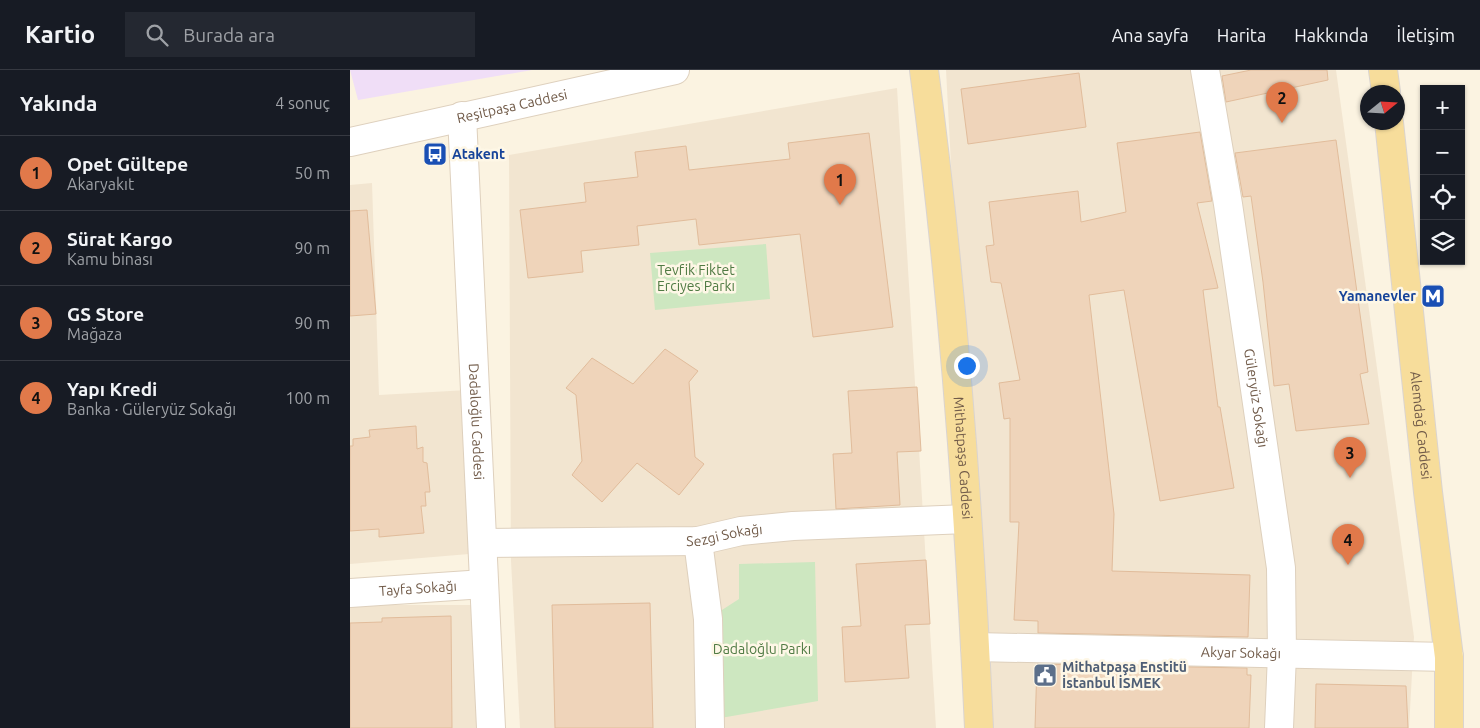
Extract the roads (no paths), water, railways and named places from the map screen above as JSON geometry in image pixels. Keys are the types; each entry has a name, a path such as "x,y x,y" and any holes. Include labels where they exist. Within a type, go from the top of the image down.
{"main road":[{"name":"Mithatpaşa Caddesi","path":"924,70 948,272 967,519 979,728"},
{"path":"1383,70 1385,85"},
{"name":"Alemdağ Caddesi","path":"1391,130 1428,492 1449,657 1448,728"}],"street":[{"name":"Reşitpaşa Caddesi","path":"350,142 675,70"},
{"name":"Güleryüz Sokağı","path":"1205,70 1231,223 1281,568 1282,654 1279,728"},
{"name":"Dadaloğlu Caddesi","path":"462,116 491,728"},
{"name":"Sezgi Sokağı","path":"483,543 698,541 741,531 793,526 967,519"},
{"path":"698,541 708,619 710,728"},
{"name":"Tayfa Sokağı","path":"350,594 484,584"},
{"name":"Akyar Sokağı","path":"975,647 1449,657"}],"place":[{"name":"Sürat Kargo","path":"1282,123"},
{"name":"Atakent","path":"435,154"},
{"name":"Opet Gültepe","path":"840,205"},
{"name":"Yamanevler","path":"1433,296"},
{"name":"GS Store","path":"1350,478"},
{"name":"Yapı Kredi","path":"1348,565"},
{"name":"Mithatpaşa Enstitü İstanbul İSMEK","path":"1045,675"}],"park label":[{"name":"Tevfik Fiktet Erciyes Parkı","path":"696,278"},
{"name":"Dadaloğlu Parkı","path":"762,649"}]}
